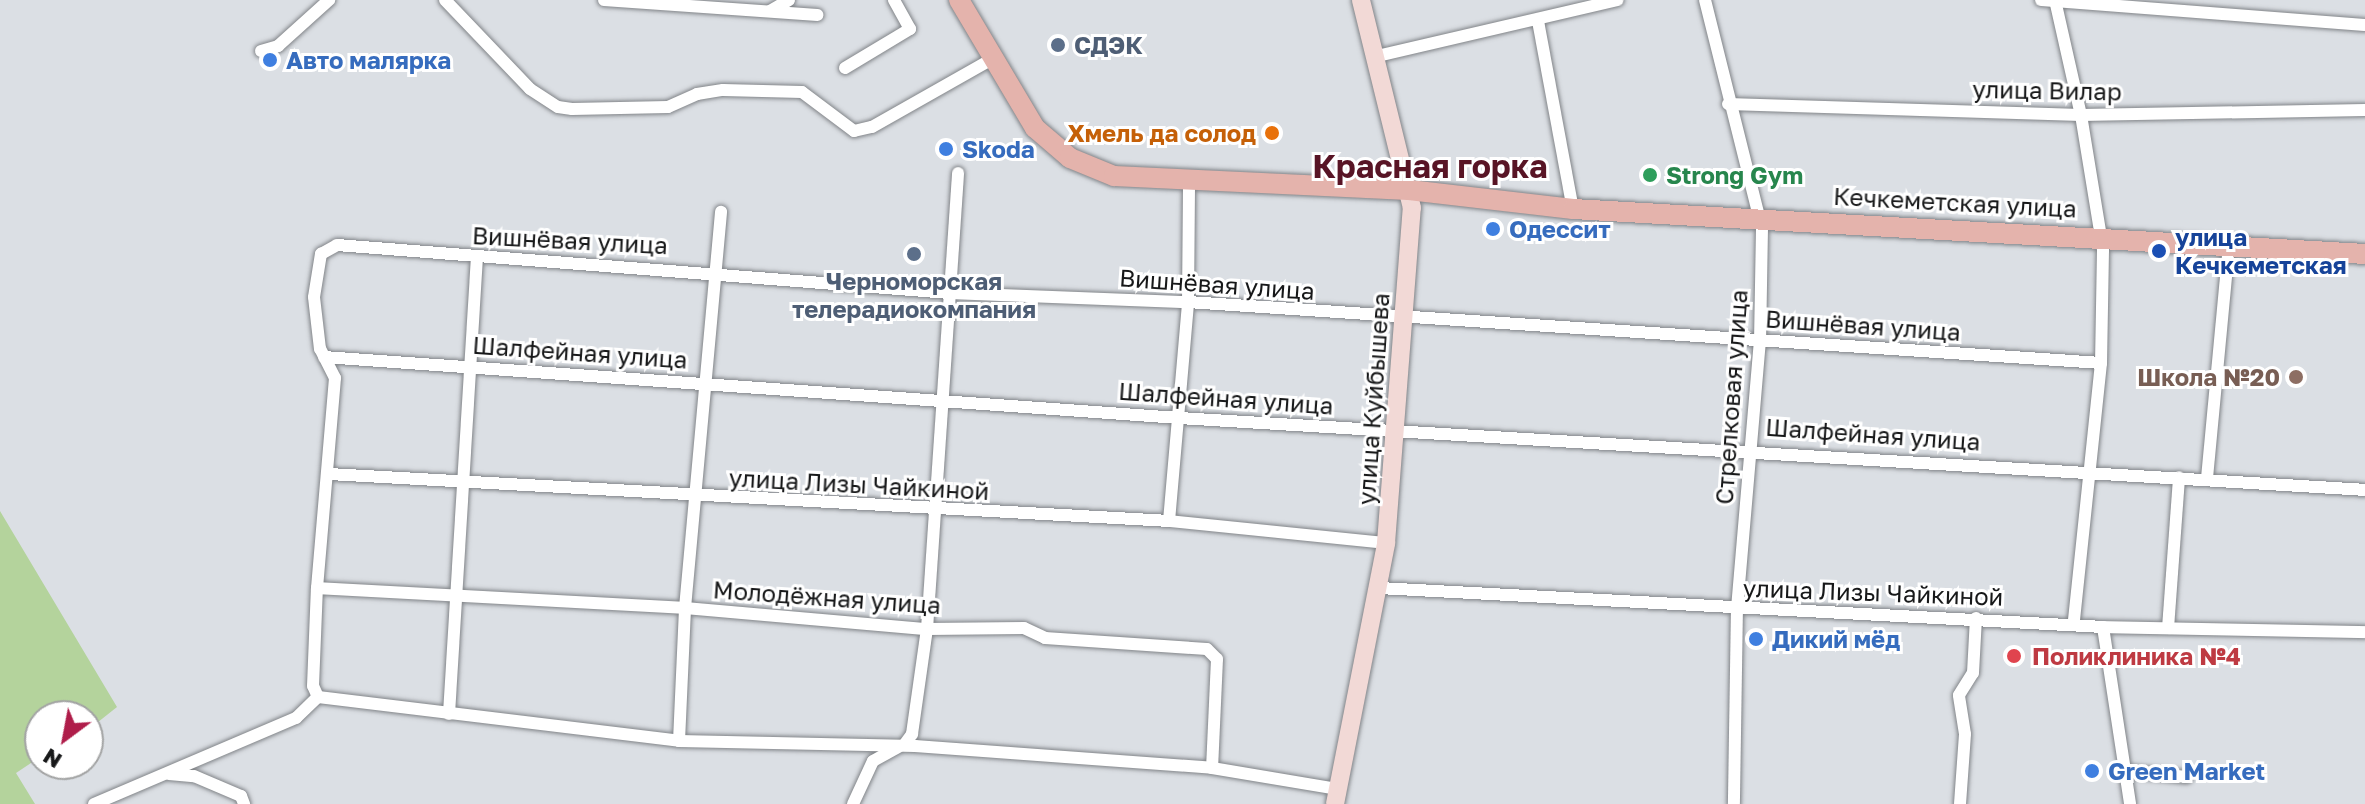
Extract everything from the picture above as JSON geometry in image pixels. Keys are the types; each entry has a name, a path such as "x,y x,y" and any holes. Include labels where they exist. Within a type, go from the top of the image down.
{"main road":[{"name":"Кечкеметская улица","path":"959,0 1035,128 1070,158 1114,176 1189,177 1409,190 1573,209 1761,217 2365,255"},
{"name":"улица Куйбышева","path":"1337,796 1386,543 1397,431 1409,190 1403,182 1361,0"},
{"path":"2365,237 2365,255"}],"street":[{"path":"261,51 278,46 329,0"},
{"path":"445,0 530,89 558,107 572,109 668,107 697,94 723,90 802,92 854,131 872,127 992,59"},
{"path":"604,0 817,15"},
{"path":"659,6 672,0"},
{"path":"767,12 789,0"},
{"path":"845,68 910,29 894,0"},
{"path":"1373,57 1538,21 1617,0"},
{"name":"Стрелковая улица","path":"1705,0 1728,104 1761,217 1760,340 1737,606 1734,804"},
{"path":"2041,0 2365,25"},
{"path":"2056,0 2081,115 2100,237 2101,363 2087,470 2074,622"},
{"path":"1538,21 1573,209"},
{"name":"улица Вилар","path":"1728,104 2081,115 2365,110"},
{"path":"910,746 927,629 937,512 941,399 958,173"},
{"path":"1169,521 1188,302 1189,177"},
{"path":"679,741 685,608 721,212"},
{"name":"Вишнёвая улица","path":"324,357 314,297 317,263 331,246 477,258 715,270 949,293 1188,302 1403,319 2101,363"},
{"path":"2207,478 2229,247"},
{"path":"449,714 477,258"},
{"path":"318,697 313,686 317,588 329,474 335,373 324,357"},
{"name":"Шалфейная улица","path":"324,357 472,365 1179,418 1750,449 2365,490"},
{"name":"улица Лизы Чайкиной","path":"329,474 937,512 1169,521 1386,543"},
{"path":"2168,628 2179,477"},
{"name":"Молодёжная улица","path":"317,588 685,608 927,629 1024,628 1045,638 1211,650 1217,659 1212,768"},
{"name":"улица Лизы Чайкиной","path":"1379,588 1725,610 1737,606 2074,622 2103,627 2365,632"},
{"path":"1960,804 1965,734 1959,695 1973,673 1976,618"},
{"path":"2103,627 2130,804"},
{"path":"318,697 679,741 910,746 1212,768 1337,796"},
{"path":"94,804 296,718 318,697"},
{"path":"853,804 873,761 910,746"},
{"path":"2126,771 2187,777"},
{"path":"164,773 194,776 241,796 244,804"}],"green space":[{"path":"0,511 117,707 104,717 104,700 24,700 24,768 16,773 35,804 0,804"}],"place":[{"name":"СДЭК","path":"1058,45"},
{"name":"Авто малярка","path":"270,60"},
{"name":"Хмель да солод","path":"1272,133"},
{"name":"Skoda","path":"946,149"},
{"name":"Strong Gym","path":"1650,175"},
{"name":"Одессит","path":"1493,229"},
{"name":"улица Кечкеметская","path":"2159,251"},
{"name":"Черноморская телерадиокомпания","path":"914,254"},
{"name":"Школа №20","path":"2296,377"},
{"name":"Дикий мёд","path":"1756,639"},
{"name":"Поликлиника №4","path":"2014,656"},
{"name":"Green Market","path":"2092,771"}],"district":[{"name":"Красная горка","path":"1430,166"}]}
